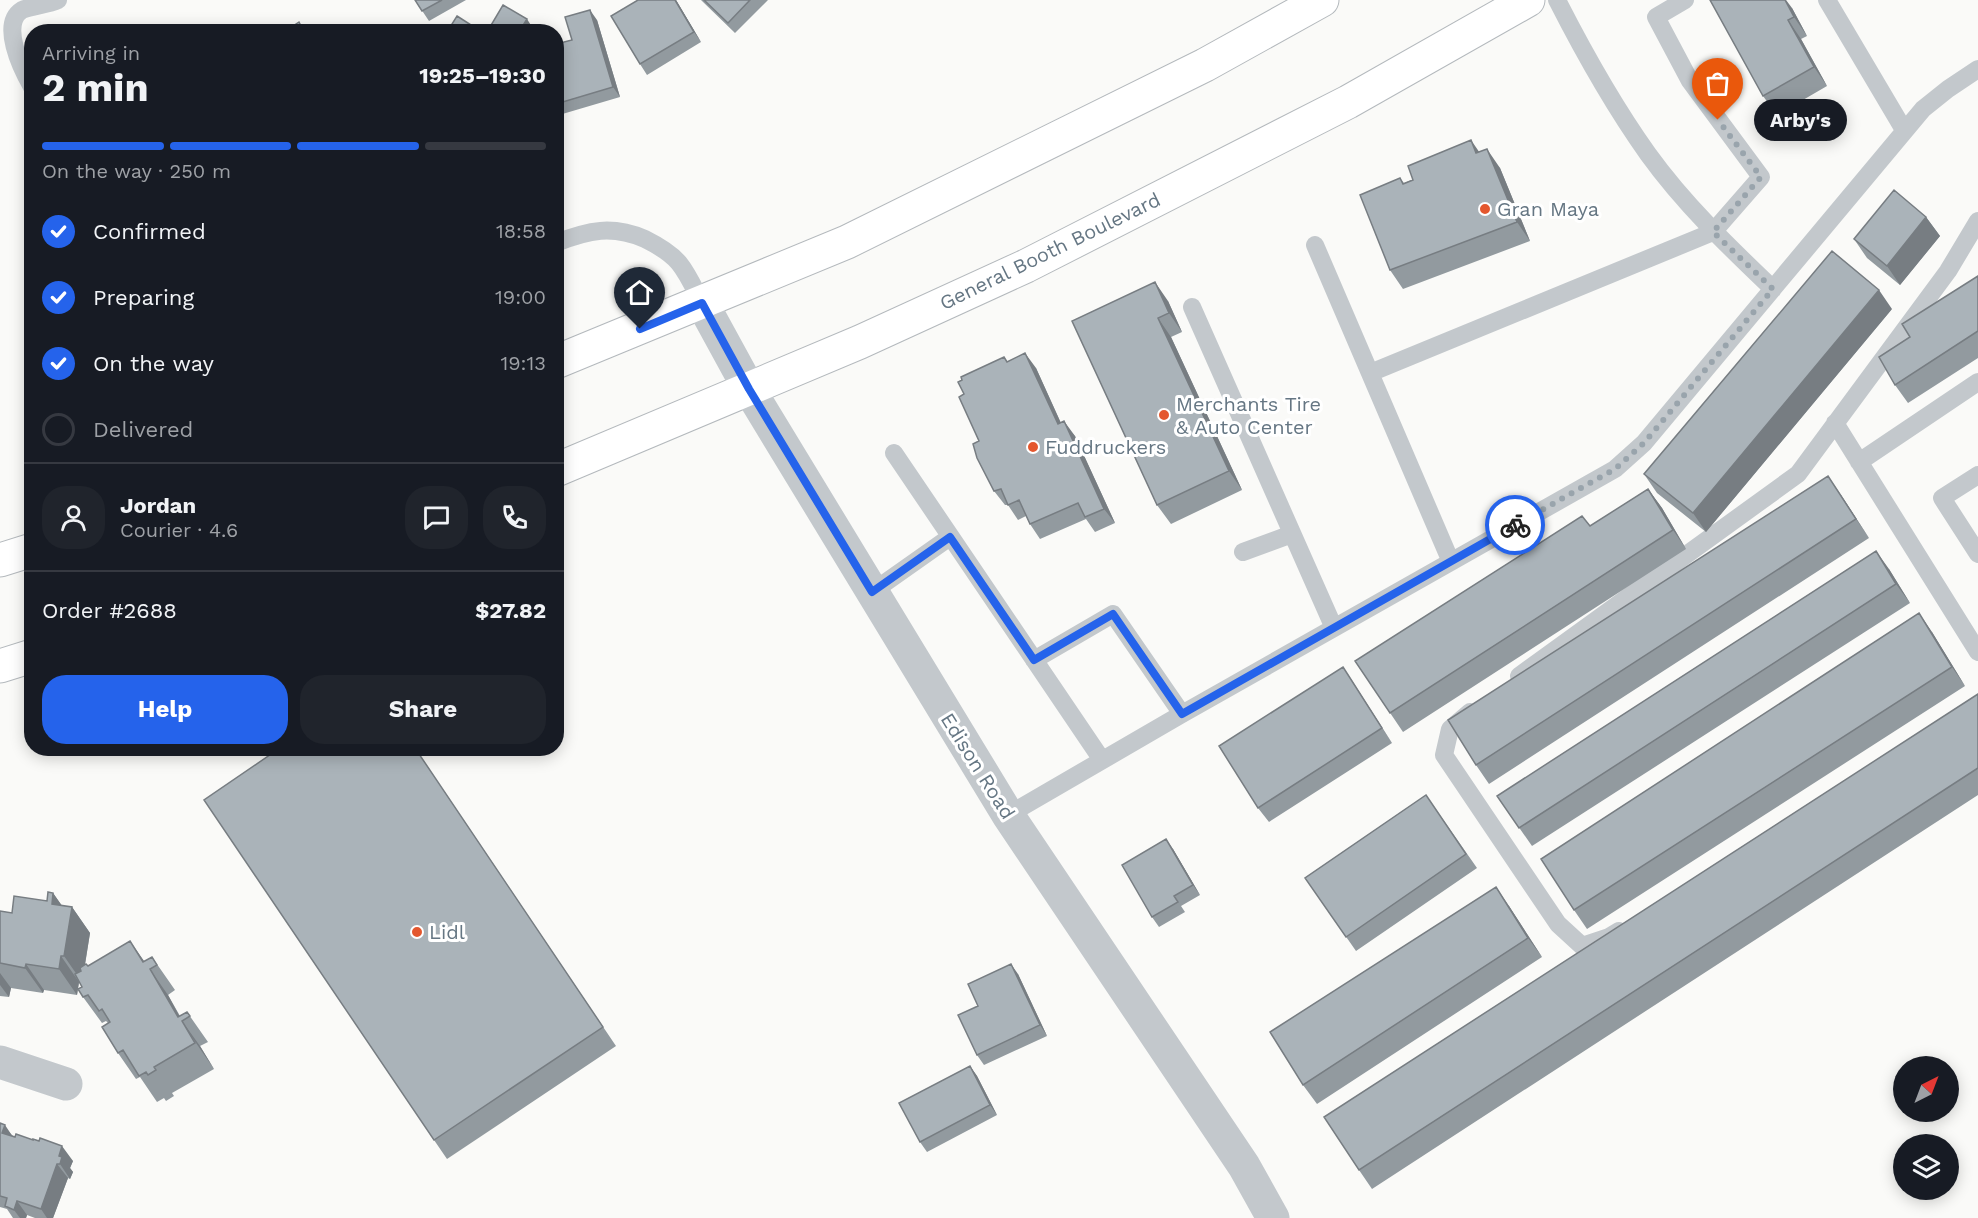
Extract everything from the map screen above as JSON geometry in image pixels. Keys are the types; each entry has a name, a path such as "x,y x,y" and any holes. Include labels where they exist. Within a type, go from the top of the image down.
{"highway":[{"path":"564,359 847,242 1205,65 1322,0"},
{"name":"General Booth Boulevard","path":"564,467 860,342 1026,266 1348,102 1528,0"},
{"path":"0,560 24,552"},
{"path":"0,666 24,658"}],"street":[{"name":"Edison Road","path":"702,303 749,389 1008,815 1244,1166 1273,1218"},
{"path":"0,1062 66,1084"}],"lane":[{"path":"24,73 9,47 6,36 9,21 20,11 58,0"},
{"path":"1557,0 1603,87 1649,156 1713,232 1773,289"},
{"path":"1370,373 1713,232 1761,177 1690,81 1656,17 1685,0"},
{"path":"1827,0 1904,130"},
{"path":"1008,815 1615,469 1644,443 1923,109 1978,69"},
{"path":"1508,684 1798,474 1948,271 1978,221"},
{"path":"564,240 581,233 608,230 629,232 659,246 680,263 702,303"},
{"path":"1316,245 1451,561"},
{"path":"1192,307 1334,628"},
{"path":"1859,462 1978,382"},
{"path":"1835,423 1978,652"},
{"path":"894,453 1102,760"},
{"path":"1978,475 1942,498 1978,555"},
{"path":"1243,552 1292,534"},
{"path":"872,592 950,537"},
{"path":"1034,660 1113,614 1182,714"},
{"path":"1488,698 1450,729 1443,755 1558,924 1582,946 1609,937 1629,924"}],"building":[{"path":"415,0 442,0 422,11"},
{"path":"638,0 675,0 694,32 640,64 611,16"},
{"path":"704,0 750,0 728,23"},
{"path":"1710,0 1785,0 1794,17 1788,20 1814,67 1763,96"},
{"path":"503,5 527,19 524,24 492,24"},
{"path":"590,10 613,87 564,102 564,42 572,40 565,17"},
{"path":"457,16 470,24 452,24"},
{"path":"1471,140 1476,153 1487,149 1517,222 1390,270 1360,195 1400,178 1403,184 1413,180 1408,166"},
{"path":"1894,190 1926,217 1887,266 1854,239"},
{"path":"1832,251 1879,290 1693,513 1644,474"},
{"path":"1978,276 1978,331 1895,385 1879,357 1910,337 1902,324"},
{"name":"Merchants Tire & Auto Center","path":"1155,282 1169,313 1158,318 1229,471 1157,505 1072,321"},
{"name":"Fuddruckers","path":"1025,353 1058,424 1064,421 1104,509 1085,517 1078,503 1030,524 1019,500 1008,505 1001,489 994,491 977,458 973,444 979,441 959,397 964,394 958,382 962,380 961,377 1004,357 1007,362"},
{"path":"1828,476 1856,519 1476,765 1448,720"},
{"path":"1648,489 1673,530 1390,713 1355,661 1582,516 1590,526"},
{"path":"1876,551 1896,584 1519,828 1497,796"},
{"path":"1919,613 1952,667 1574,910 1541,859"},
{"path":"1343,667 1382,728 1258,808 1219,746"},
{"path":"1978,694 1978,768 1359,1170 1324,1117"},
{"name":"Lidl","path":"268,756 420,756 603,1027 434,1140 204,800"},
{"path":"1426,795 1466,854 1346,937 1305,878"},
{"path":"1166,839 1193,885 1174,896 1178,902 1152,917 1122,865"},
{"path":"1496,887 1528,938 1303,1085 1270,1032"},
{"path":"48,892 53,893 52,904 72,907 64,956 61,956 59,969 26,964 25,968 0,963 0,911 12,913 14,896 47,901"},
{"path":"130,941 143,962 152,957 157,965 150,969 178,1017 187,1012 190,1016 182,1021 195,1043 154,1067 156,1070 148,1075 146,1072 139,1076 123,1050 118,1053 102,1027 110,1022 102,1009 99,1011 88,995 83,997 78,989 82,987 75,974 81,971 80,968 86,964 88,966"},
{"path":"1011,964 1040,1025 977,1055 958,1015 978,1006 968,984"},
{"path":"970,1066 990,1105 920,1142 899,1103"},
{"path":"0,1123 5,1125 2,1133 15,1137 16,1134 39,1141 40,1138 62,1146 59,1156 62,1157 60,1164 57,1164 41,1209 17,1201 14,1210 5,1206 7,1198 0,1196"}],"way so far":[{"path":"1515,525 1615,469 1644,443 1773,289 1713,232 1761,177 1718,120"}],"place":[{"name":"Arby's","path":"1718,120"},
{"name":"Gran Maya","path":"1485,209"},
{"name":"Merchants Tire & Auto Center","path":"1164,415"},
{"name":"Fuddruckers","path":"1033,447"},
{"name":"Lidl","path":"417,932"}],"route":[{"path":"640,329 702,303 749,389 872,592 950,537 1034,660 1113,614 1182,714 1515,525"}]}
